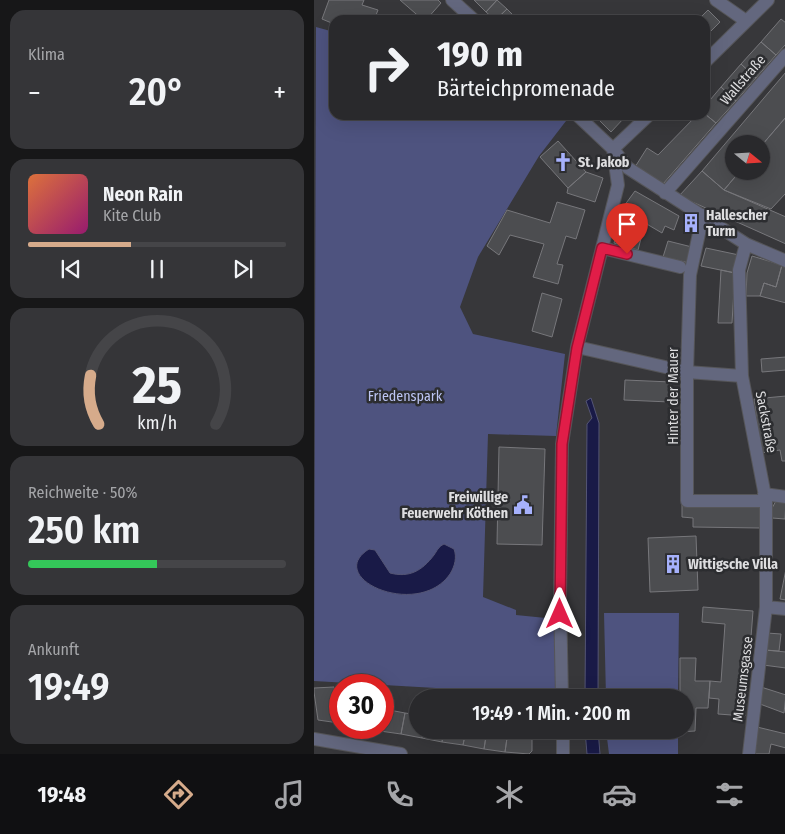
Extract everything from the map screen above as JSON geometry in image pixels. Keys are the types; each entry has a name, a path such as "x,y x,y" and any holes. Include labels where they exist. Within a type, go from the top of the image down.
{"street":[{"path":"452,0 468,15"},
{"path":"716,0 746,21"},
{"path":"710,57 768,0"},
{"name":"Wallstraße","path":"665,193 785,55"},
{"path":"582,120 613,149 628,168 665,193 703,214 746,244 785,261"},
{"path":"613,149 644,120"},
{"path":"562,689 560,599 562,444 577,348 618,185 613,149"},
{"name":"Hinter der Mauer","path":"703,214 685,271 687,501 765,498"},
{"name":"Sackstraße","path":"746,244 739,270 742,376 765,498 766,607"},
{"path":"602,248 685,271"},
{"path":"577,348 687,372 742,376"},
{"path":"765,498 785,497"},
{"path":"766,607 785,609"},
{"name":"Museumsgasse","path":"749,754 766,607"},
{"path":"314,739 401,754"},
{"path":"563,739 563,754"}],"green space":[{"name":"Friedenspark","path":"316,27 329,31 329,120 566,121 539,156 478,257 460,307 473,334 565,354 556,436 488,434 483,597 516,610 516,615 556,619 556,689 452,689 394,686 394,674 329,674 329,682 314,681"},
{"path":"604,613 679,613 678,689 606,689"},
{"path":"607,739 678,739 678,754 609,754"}],"shaded area":[{"path":"591,398 599,423 598,689 585,689 587,424 592,418 586,401"},
{"path":"444,544 454,549 455,552 455,562 452,571 435,587 417,594 398,594 380,590 366,582 358,572 358,560 369,549 375,550 390,573 403,575 420,569"},
{"path":"586,739 599,739 600,754 587,754"}],"building":[{"path":"329,0 364,0 362,5 378,10 376,15 329,15 329,22 322,19"},
{"path":"400,0 438,0 441,3 430,15 417,15"},
{"path":"474,0 497,0 486,12"},
{"path":"497,0 507,9 500,15 489,15 486,12"},
{"path":"507,9 513,15 501,15"},
{"path":"708,10 720,22 710,32 710,15 703,15"},
{"path":"781,19 786,23 786,44 776,55 761,42"},
{"path":"761,42 776,55 756,78 741,64"},
{"path":"741,64 756,78 736,101 721,87"},
{"path":"786,72 786,117 770,136 733,135"},
{"path":"721,87 736,101 716,123 710,118 710,100"},
{"path":"786,117 786,193 771,209 724,190 732,180 770,180 770,136"},
{"path":"710,118 716,123 663,184 635,167 647,148 658,155 692,120 710,120"},
{"path":"599,120 622,120 611,132"},
{"name":"St. Jakob","path":"558,141 586,172 568,188 540,157"},
{"path":"725,144 725,180 732,180 724,190 702,171"},
{"path":"702,171 724,190 786,217 786,244 679,196"},
{"path":"586,172 603,178 595,202 567,193 568,188"},
{"path":"635,191 679,216 674,230 665,226 662,233 645,223 638,250 614,243 624,206"},
{"path":"557,202 585,210 576,239 566,236 557,264 563,265 558,284 533,277 544,244 510,235 499,255 487,246 507,210 550,223"},
{"name":"Hallescher Turm","path":"688,216 699,219 695,231 684,227"},
{"path":"668,241 692,247 689,263 663,257"},
{"path":"706,248 739,255 735,273 701,266"},
{"path":"752,256 782,265 776,287 764,283 760,296 746,296 747,273"},
{"path":"782,265 786,265 786,303 760,296 764,283 776,287"},
{"path":"721,270 735,273 732,323 718,323"},
{"path":"542,293 562,299 552,337 532,331"},
{"path":"786,357 786,370 762,372 761,359"},
{"path":"625,380 671,382 670,402 624,400"},
{"path":"786,396 786,461 782,461 780,450 761,453 754,399"},
{"name":"Freiwillige Feuerwehr Köthen","path":"499,447 545,449 542,545 497,544"},
{"path":"777,499 786,500 785,519 772,518 771,510"},
{"path":"682,504 760,505 760,528 693,527 693,518 682,517"},
{"name":"Wittigsche Villa","path":"696,536 698,590 650,592 648,538"},
{"path":"786,569 786,600 780,599"},
{"path":"703,607 753,611 745,716 718,714 719,699 709,698 710,681 721,682 725,624 702,622"},
{"path":"767,633 781,634 779,651 765,650"},
{"path":"765,650 786,652 786,668 763,665"},
{"path":"680,658 696,658 695,681 710,681 708,708 696,708 695,731 694,689 680,689"},
{"path":"329,687 329,722 318,720 314,688"},
{"path":"761,687 786,695 784,713 760,704"},
{"path":"394,711 405,713 401,734 394,733"},
{"path":"405,713 409,714 409,736 401,734"},
{"path":"757,727 786,734 786,748 771,744 769,754 754,754"},
{"path":"427,739 442,739 442,742"},
{"path":"442,739 464,739 463,745 442,742"},
{"path":"464,739 486,739 484,749 463,745"},
{"path":"486,739 507,739 505,752 484,749"},
{"path":"507,739 532,739 532,751 529,754 505,752"}],"place":[{"name":"St. Jakob","path":"563,162"},
{"name":"Hallescher Turm","path":"691,223"},
{"name":"Freiwillige Feuerwehr Köthen","path":"523,505"},
{"name":"Wittigsche Villa","path":"673,564"}],"route":[{"path":"560,614 560,484 562,444 569,388 602,248 627,254"}]}
